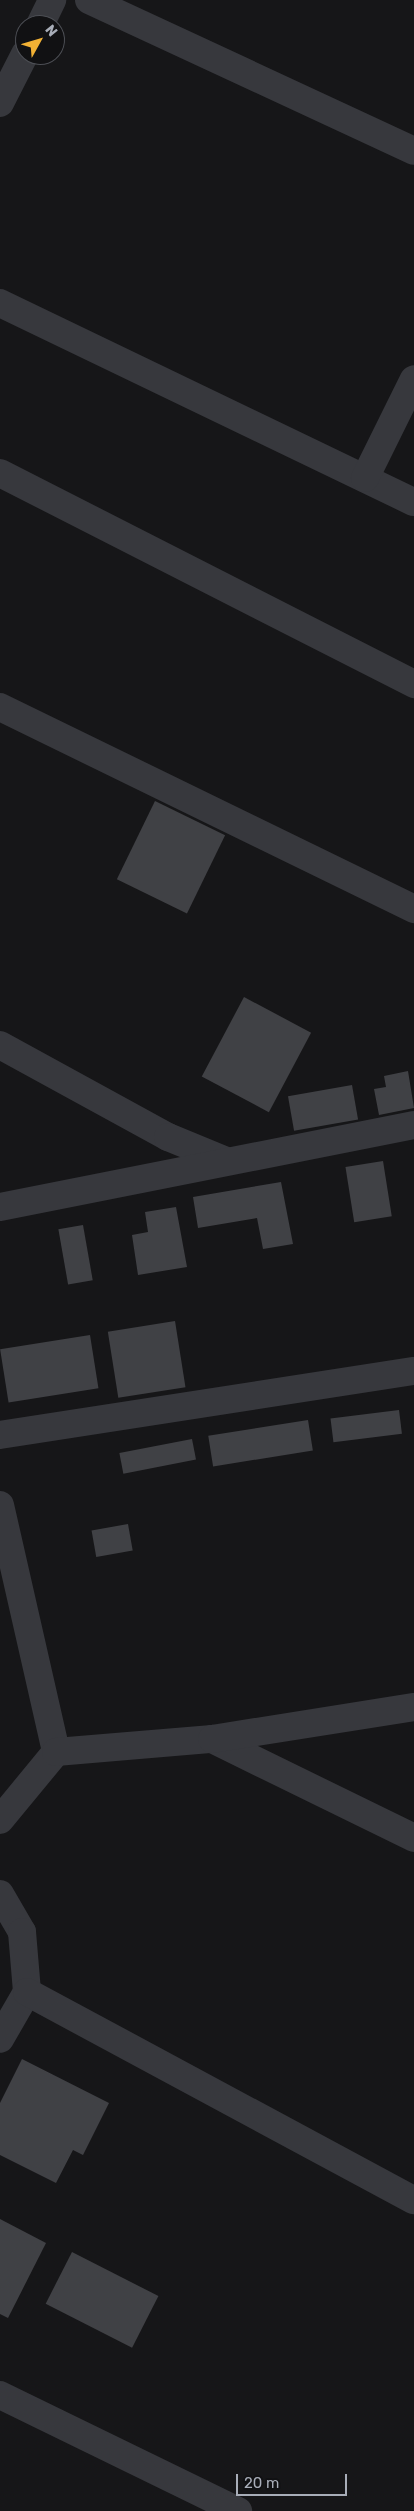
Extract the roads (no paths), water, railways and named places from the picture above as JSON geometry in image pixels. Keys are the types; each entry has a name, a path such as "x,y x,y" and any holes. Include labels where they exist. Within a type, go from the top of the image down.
{"street":[{"path":"45,15 52,0"},
{"path":"89,0 414,151"},
{"path":"0,103 19,65"},
{"path":"0,303 414,502"},
{"path":"365,478 414,379"},
{"path":"0,473 414,684"},
{"path":"0,707 414,909"},
{"path":"0,1045 168,1137 224,1160"},
{"path":"0,1207 224,1160 414,1125"},
{"path":"0,1435 414,1371"},
{"path":"0,1504 56,1752"},
{"path":"0,1820 56,1752 212,1739 414,1707"},
{"path":"212,1739 414,1838"},
{"path":"0,1894 22,1932 27,1992 0,2039"},
{"path":"27,1992 414,2200"},
{"path":"0,2395 238,2511"}]}
